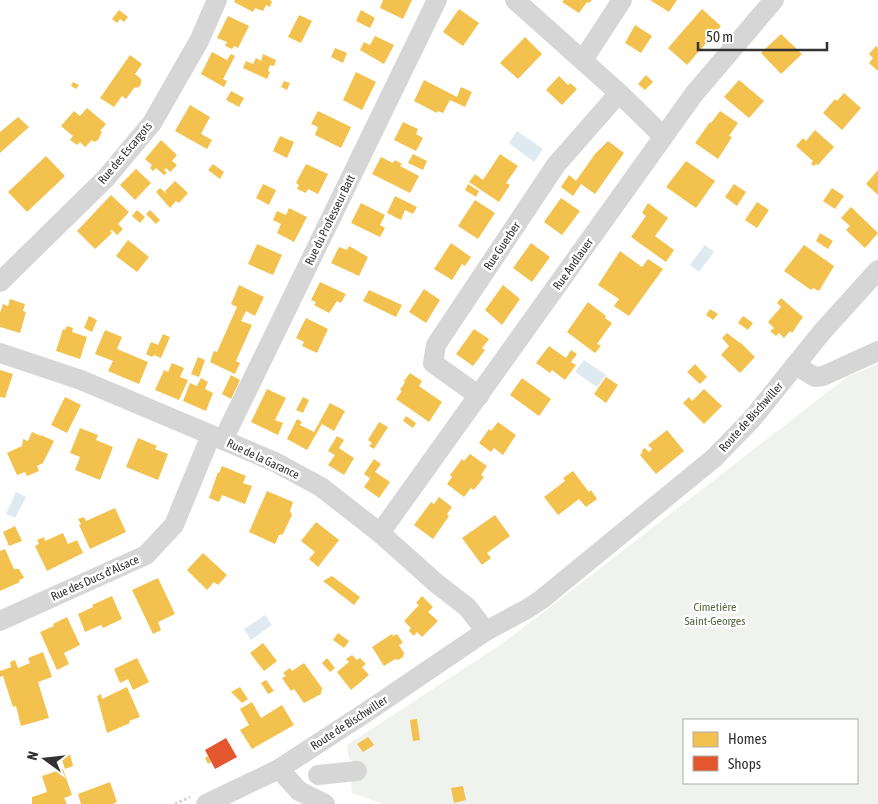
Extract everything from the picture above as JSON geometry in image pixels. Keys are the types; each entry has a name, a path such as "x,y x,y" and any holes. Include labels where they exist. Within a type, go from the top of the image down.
{"street":[{"name":"Rue des Escargots","path":"0,282 106,178 152,123 199,41 217,0"},
{"name":"Rue du Professeur Batt","path":"217,437 437,0"},
{"path":"515,0 619,93 663,136"},
{"path":"583,60 622,0"},
{"name":"Rue Andlauer","path":"380,533 694,94 774,0"},
{"name":"Rue Guerber","path":"479,396 433,363 436,345 556,165 619,93"},
{"name":"Route de Bischwiller","path":"206,804 278,769 365,713 486,630 530,595 606,545 680,487 714,458 752,419 822,332 878,270"},
{"path":"795,366 815,377 823,376 878,351"},
{"name":"Rue de la Garance","path":"0,353 81,380 275,462 321,487 380,533 436,583 467,606 486,630"},
{"name":"Rue des Ducs d'Alsace","path":"0,621 146,555 174,525 217,437"},
{"path":"278,769 299,791 324,804"},
{"path":"318,774 357,771"}],"green space":[{"name":"Cimetière Saint-Georges","path":"878,364 878,804 383,804 352,793 351,782 354,781 354,762 349,759 347,745 500,645 847,377"}],"shaded area":[{"path":"517,131 543,149 534,162 509,143"},
{"path":"705,245 714,252 699,272 690,265"},
{"path":"584,360 606,375 597,387 575,372"},
{"path":"16,492 26,497 15,518 6,514"},
{"path":"265,615 272,625 251,640 244,629"}],"building: Homes":[{"path":"235,0 272,1 270,7 266,5 263,11 255,8 253,12 234,2"},
{"path":"383,0 412,0 403,19 380,8"},
{"path":"564,0 592,0 589,3 587,2 579,13 562,2"},
{"path":"650,0 677,0 669,12"},
{"path":"459,9 479,23 463,46 443,32"},
{"path":"702,9 721,26 687,65 668,48"},
{"path":"119,10 128,17 124,22 120,19 117,23 112,19"},
{"path":"361,10 375,18 370,28 356,21"},
{"path":"299,15 312,21 301,43 288,37"},
{"path":"228,16 249,26 238,48 234,46 232,49 225,46 227,42 217,38"},
{"path":"635,25 652,36 641,53 625,43"},
{"path":"781,34 802,54 781,74 761,53"},
{"path":"375,36 394,45 384,64 360,50 364,42 370,45"},
{"path":"525,37 542,54 518,79 500,63"},
{"path":"876,46 878,48 878,71 869,63 873,58 869,54"},
{"path":"335,48 347,53 343,63 331,57"},
{"path":"212,52 227,60 231,54 235,56 223,79 227,81 224,87 201,74"},
{"path":"263,54 276,60 274,66 270,65 267,79 243,68 246,61 253,64 256,58 261,61"},
{"path":"130,55 142,64 135,74 141,79 141,84 139,87 134,88 126,99 122,96 114,107 100,98"},
{"path":"356,72 376,82 362,110 343,100"},
{"path":"646,75 653,82 645,90 638,84"},
{"path":"559,76 568,85 570,83 577,89 562,105 546,90"},
{"path":"424,80 457,97 461,87 472,92 465,107 450,100 443,113 438,111 437,113 414,101"},
{"path":"739,80 764,101 749,118 724,97"},
{"path":"284,81 290,83 287,90 281,87"},
{"path":"73,82 79,85 76,89 71,86"},
{"path":"231,91 244,98 239,107 226,100"},
{"path":"844,93 861,108 842,130 823,113 835,99 837,101"},
{"path":"190,105 210,117 201,134 212,140 207,149 175,131"},
{"path":"87,108 106,124 100,131 102,132 98,140 94,142 92,140 85,147 80,142 77,145 70,140 73,136 61,126 74,111 80,116"},
{"path":"318,111 351,127 341,148 315,135 318,127 311,124"},
{"path":"720,111 738,123 729,136 732,137 718,159 695,143"},
{"path":"18,117 29,127 0,153 0,132"},
{"path":"403,122 418,129 416,134 423,138 416,151 394,140"},
{"path":"815,130 834,147 818,165 814,166 811,164 813,161 796,146 803,138 806,141"},
{"path":"280,136 294,142 287,158 273,151"},
{"path":"161,140 177,155 172,161 177,165 170,172 166,168 164,170 167,173 164,175 156,168 153,171 150,168 152,165 145,159"},
{"path":"608,141 624,153 595,194 581,184 573,196 561,187 569,175 576,181 595,154"},
{"path":"413,154 427,161 423,170 408,163"},
{"path":"500,154 518,166 506,183 510,185 499,202 469,182 475,174 483,180"},
{"path":"46,156 65,176 27,212 8,192"},
{"path":"381,157 393,163 395,160 402,164 400,166 419,176 410,193 372,174"},
{"path":"686,161 715,181 696,208 666,187"},
{"path":"213,164 224,172 220,179 208,170"},
{"path":"306,164 328,174 318,194 308,189 306,193 297,189 299,185 296,183"},
{"path":"136,169 151,183 135,200 120,185"},
{"path":"878,170 878,195 866,184"},
{"path":"175,181 188,193 179,203 176,201 170,208 156,192 160,188 167,194 165,191"},
{"path":"263,184 276,190 269,205 256,198"},
{"path":"468,184 479,191 476,197 465,190"},
{"path":"734,184 746,192 737,206 725,197"},
{"path":"832,188 844,196 835,209 823,201"},
{"path":"111,195 129,212 118,224 123,229 117,235 112,230 110,231 112,233 95,249 77,231"},
{"path":"395,196 417,207 413,214 405,210 401,220 387,213"},
{"path":"561,198 580,211 562,235 544,222"},
{"path":"475,200 495,213 478,239 458,226"},
{"path":"757,202 769,210 757,228 745,220"},
{"path":"361,203 385,215 380,225 385,228 380,237 351,223"},
{"path":"648,203 668,218 655,236 674,250 666,262 631,237 646,216 642,213"},
{"path":"851,207 878,233 865,248 846,230 850,226 841,218"},
{"path":"289,208 307,217 294,242 277,233 281,224 273,220 277,211 286,215"},
{"path":"137,210 145,217 140,223 132,216"},
{"path":"150,210 160,220 156,224 146,214"},
{"path":"820,233 833,241 828,249 816,241"},
{"path":"128,240 149,257 137,272 116,256"},
{"path":"451,243 471,257 465,266 462,264 452,280 434,269"},
{"path":"531,243 550,257 532,282 513,268"},
{"path":"257,244 282,255 273,275 248,264"},
{"path":"804,245 834,266 819,291 813,288 811,290 784,271"},
{"path":"349,246 368,257 359,276 331,263 339,247 347,250"},
{"path":"620,251 642,267 648,259 663,269 629,316 614,306 619,299 598,285"},
{"path":"320,282 346,294 341,303 337,301 329,313 314,305 316,302 311,300"},
{"path":"239,285 264,297 255,316 246,311 241,321 252,325 236,361 240,363 235,374 210,362 214,351 217,352 237,307 231,304"},
{"path":"503,285 520,299 502,325 485,310"},
{"path":"424,289 440,300 426,323 409,312"},
{"path":"369,290 402,305 396,317 363,301"},
{"path":"781,298 803,317 792,333 790,331 784,338 779,333 776,336 770,331 774,328 768,322 781,307 777,303"},
{"path":"10,299 25,304 23,311 26,312 20,333 0,327 0,313 3,304 8,306"},
{"path":"588,302 612,323 597,344 601,346 595,353 567,332"},
{"path":"710,309 718,314 713,320 706,315"},
{"path":"89,316 97,320 92,332 84,328"},
{"path":"743,316 753,323 748,330 738,323"},
{"path":"306,318 328,329 317,353 302,346 304,342 296,338"},
{"path":"67,326 73,328 72,332 87,337 80,359 56,351 63,329 65,330"},
{"path":"474,329 489,339 482,348 485,350 473,366 456,354"},
{"path":"105,330 122,337 117,349 148,362 139,384 108,371 113,361 95,354"},
{"path":"727,333 740,342 755,357 740,373 721,355 729,346 722,338"},
{"path":"163,334 170,337 161,358 146,354 151,342 158,345"},
{"path":"549,346 566,358 571,350 577,354 571,362 576,365 565,380 552,370 550,373 536,363"},
{"path":"198,357 205,360 199,377 191,374"},
{"path":"172,363 184,368 180,377 188,380 179,400 155,390 164,370 168,372"},
{"path":"695,364 707,377 700,384 687,372"},
{"path":"0,370 13,374 5,398 0,397"},
{"path":"410,373 422,381 419,386 442,402 429,422 396,399"},
{"path":"231,375 240,380 231,399 222,394"},
{"path":"606,377 618,385 606,403 594,394"},
{"path":"201,378 208,382 205,389 213,393 206,411 183,401 190,383 197,386"},
{"path":"522,378 551,399 539,416 510,395"},
{"path":"267,389 286,398 275,420 283,423 278,435 251,422"},
{"path":"704,389 722,406 704,424 683,403 689,397 692,401"},
{"path":"65,397 81,405 67,433 51,425"},
{"path":"303,397 309,400 303,413 296,410"},
{"path":"330,403 345,411 334,431 322,424 307,450 287,439 297,419 302,422 300,425 314,432"},
{"path":"406,416 416,423 413,428 403,421"},
{"path":"379,422 388,427 374,449 369,446 372,443 368,440"},
{"path":"498,422 516,435 503,455 494,448 491,452 479,443 489,429 491,431"},
{"path":"80,428 98,435 96,440 113,447 100,480 75,470 80,457 70,453"},
{"path":"667,430 684,451 656,474 640,455 643,452 641,451 645,448 649,452 652,449 648,445"},
{"path":"32,432 54,441 43,463 37,466 39,471 27,476 25,472 17,475 7,453 22,446 23,439 28,441"},
{"path":"337,436 344,440 339,448 354,458 344,475 328,465 335,455 328,451"},
{"path":"138,438 157,446 155,449 168,454 158,480 126,467"},
{"path":"470,454 487,466 481,475 484,477 474,490 471,488 464,497 447,484 452,477 450,475 462,459 464,461"},
{"path":"374,459 381,464 375,472 390,482 379,498 364,487 370,478 364,474"},
{"path":"222,466 246,476 243,483 252,486 245,504 222,495 219,502 209,498"},
{"path":"573,471 589,492 591,490 597,499 586,507 579,499 558,515 544,497 565,481 563,478"},
{"path":"267,491 293,502 290,511 292,515 283,534 279,535 275,544 249,532"},
{"path":"439,497 452,507 447,514 449,516 433,539 414,525 431,502 434,504"},
{"path":"115,508 126,532 90,549 78,519 84,517 86,521"},
{"path":"495,515 510,536 487,553 491,558 482,565 462,538"},
{"path":"316,522 339,540 318,567 309,559 315,552 301,541"},
{"path":"15,526 22,541 9,546 3,532"},
{"path":"63,533 68,544 77,540 83,553 47,571 35,546 39,544 37,540 44,537 45,541"},
{"path":"5,549 14,569 19,569 24,578 19,580 20,582 0,591 0,551"},
{"path":"203,553 227,575 218,585 214,582 207,590 187,570"},
{"path":"332,576 360,597 354,605 323,581"},
{"path":"158,578 175,614 158,622 161,630 153,634 132,590"},
{"path":"112,596 122,619 103,628 101,625 85,632 78,614"},
{"path":"422,596 433,607 428,612 438,621 422,637 417,632 414,636 409,631 411,628 404,621 419,605 416,603"},
{"path":"67,617 80,645 64,653 69,664 57,670 40,632 54,626 53,624"},
{"path":"338,633 349,641 344,648 333,640"},
{"path":"392,634 393,636 397,634 403,643 399,645 404,653 403,657 398,660 395,659 384,666 372,647"},
{"path":"263,643 277,661 264,671 250,653"},
{"path":"43,652 52,677 38,682 49,718 21,726 16,706 13,707 3,676 0,677 0,671 11,667 10,662 15,660 18,668 30,663 28,658"},
{"path":"352,655 357,660 360,658 366,664 362,667 369,675 351,690 337,672 349,662 346,659"},
{"path":"137,658 149,682 133,690 128,679 120,683 114,669"},
{"path":"327,658 335,668 330,672 322,663"},
{"path":"304,663 322,688 321,694 304,703 294,689 291,691 282,678 286,676 283,673 290,668 292,671"},
{"path":"266,680 274,691 268,694 261,683"},
{"path":"127,687 140,717 107,733 97,696 101,694 102,699"},
{"path":"240,687 248,699 242,703 231,692"},
{"path":"252,702 261,718 282,705 294,725 252,749 240,730 249,725 240,709"},
{"path":"417,719 420,740 413,741 410,720"},
{"path":"368,737 374,745 363,752 357,744"},
{"path":"70,754 73,766 65,769 61,757"},
{"path":"208,756 211,762 208,764 205,758"},
{"path":"63,769 72,795 64,798 67,804 32,804 32,797 47,792 42,776"},
{"path":"110,782 117,802 113,804 81,804 78,794"},
{"path":"463,786 466,800 454,803 451,788"}],"building: Shops":[{"path":"226,738 237,757 215,769 205,750"}]}
